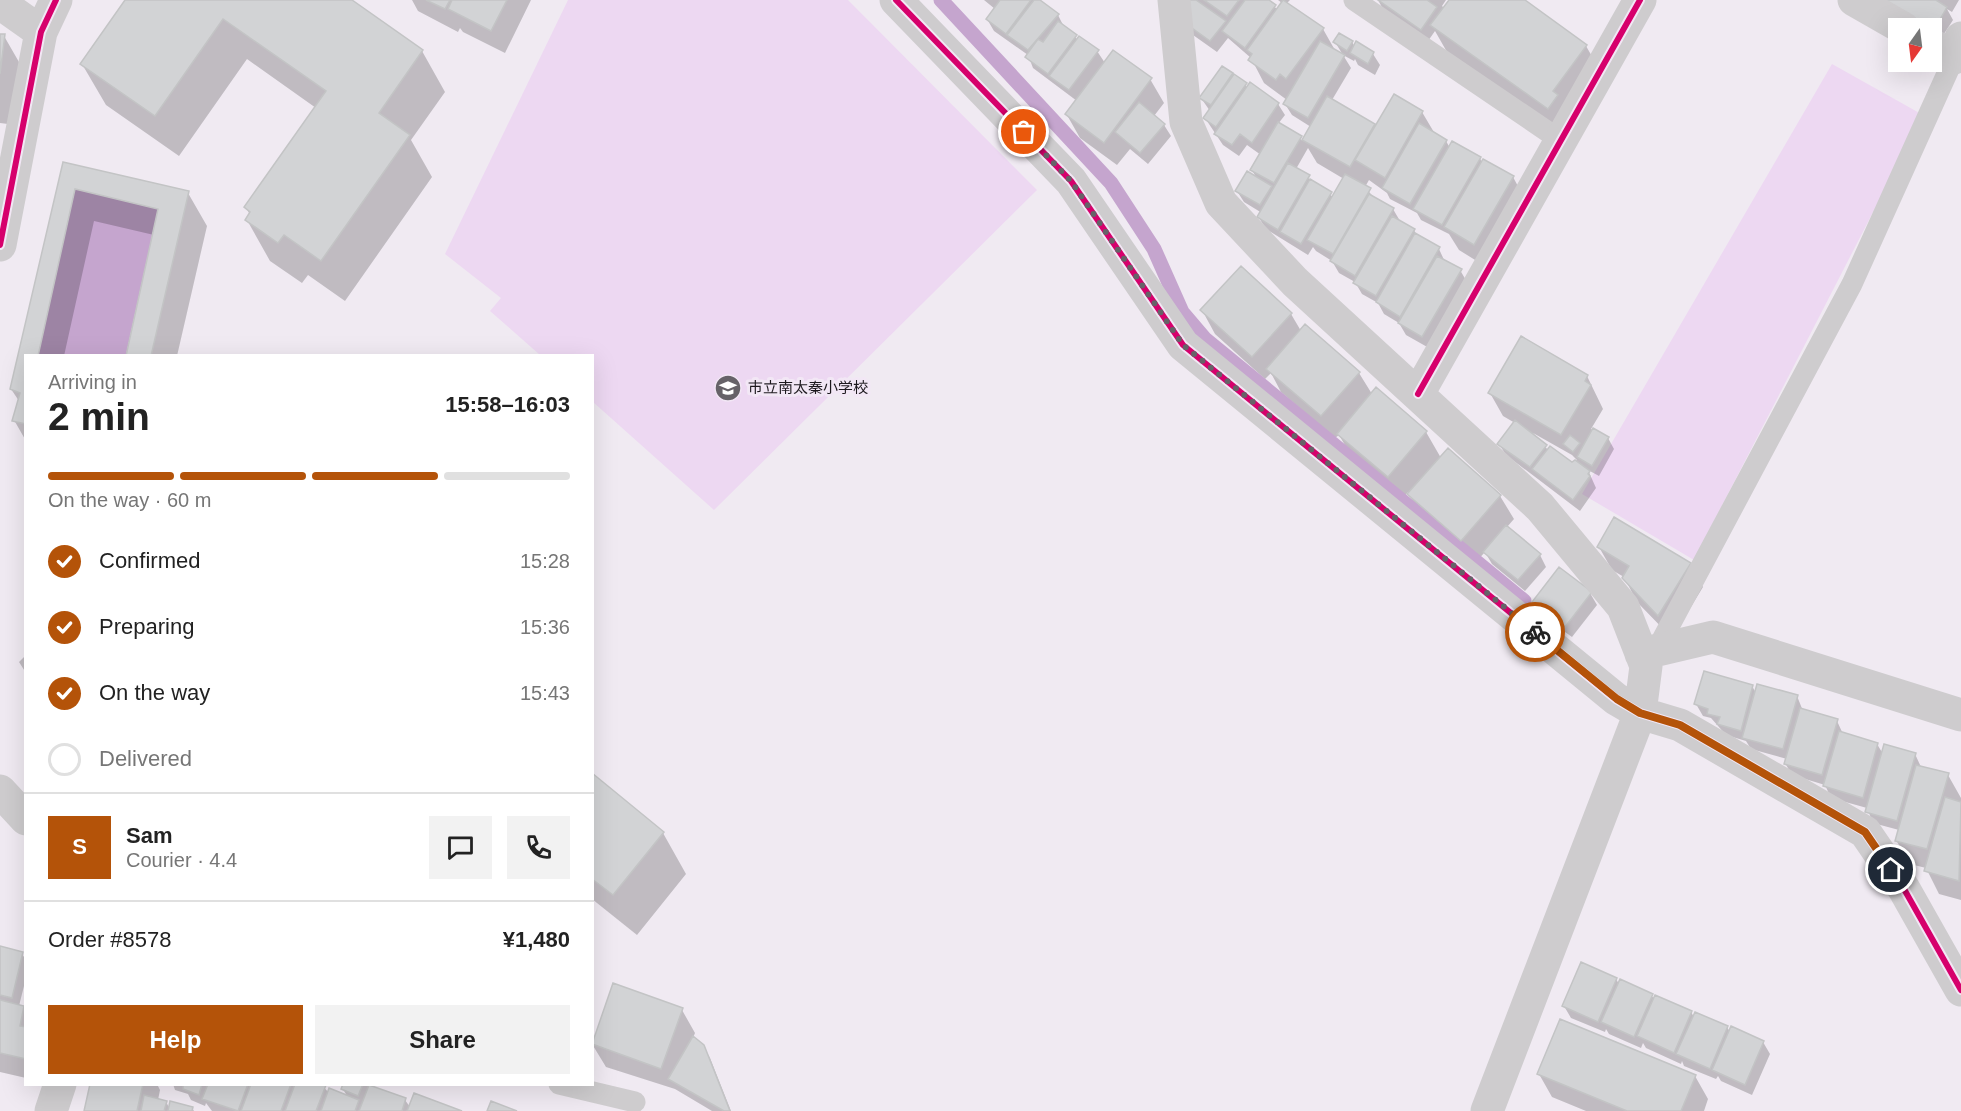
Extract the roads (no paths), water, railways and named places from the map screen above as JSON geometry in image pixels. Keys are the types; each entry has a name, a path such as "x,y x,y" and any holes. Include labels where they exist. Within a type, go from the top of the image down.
{"street":[{"path":"0,245 5,194 41,32 56,0"},
{"path":"896,0 1071,181 1183,345 1617,699 1640,713 1680,725 1865,832 1904,889 1961,990"},
{"path":"1174,0 1186,122 1221,203 1295,282 1540,507 1623,606 1649,653 1640,713 1487,1111"},
{"path":"1418,394 1640,0"},
{"path":"1854,0 1888,19"},
{"path":"0,3 41,32"},
{"path":"1649,653 1713,637 1961,715"},
{"path":"0,791 24,817"},
{"path":"51,1111 59,1086"}],"lane":[{"path":"1354,0 1560,140"},
{"path":"1649,653 1852,284 1949,47"},
{"path":"567,1086 635,1102"}],"waterway":[{"path":"941,0 1111,183 1154,249 1182,312 1205,339 1524,601"}],"place":[{"name":"市立南太秦小学校","path":"728,388"}]}
